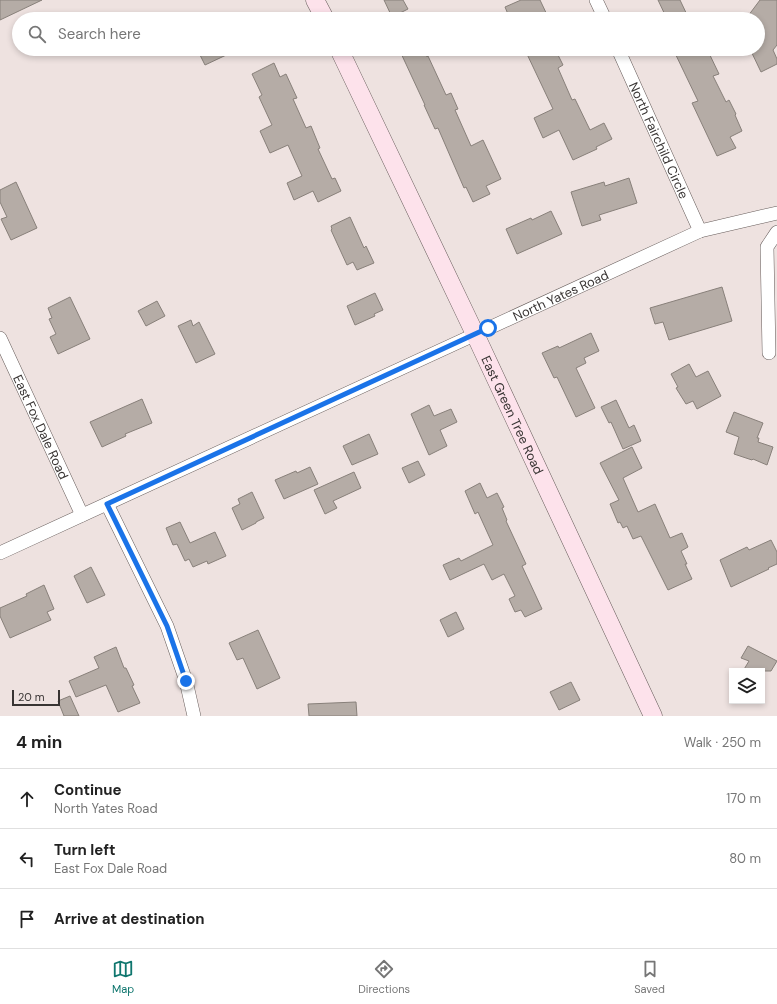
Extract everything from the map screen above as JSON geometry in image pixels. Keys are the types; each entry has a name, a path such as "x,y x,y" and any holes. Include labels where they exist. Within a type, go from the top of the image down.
{"street":[{"path":"316,0 321,12"},
{"path":"596,0 602,12"},
{"name":"East Green Tree Road","path":"342,56 653,716"},
{"name":"North Fairchild Circle","path":"621,56 700,231"},
{"name":"North Yates Road","path":"0,552 700,231 777,213"},
{"path":"770,353 768,247 777,232"},
{"name":"East Fox Dale Road","path":"0,338 82,515"},
{"path":"107,504 167,626 186,681 194,716"}],"building":[{"path":"0,0 42,0 17,12 12,12 12,14 0,20"},
{"path":"384,0 403,0 408,9 402,12 390,12"},
{"path":"521,0 540,0 546,12 507,12 505,7"},
{"path":"658,0 680,0 686,12 664,12"},
{"path":"760,0 777,0 777,45 773,50 777,59 777,64 761,72 753,56 765,56 765,12 751,12"},
{"path":"200,56 224,56 205,65"},
{"path":"402,56 428,56 446,95 451,93 458,109 455,110 471,146 483,140 501,179 486,186 490,194 473,202 466,187 464,188 438,128 435,129"},
{"path":"528,56 558,56 563,65 558,68 572,100 575,99 590,130 604,123 612,139 596,147 597,149 573,160 559,130 543,138 534,118 553,109"},
{"path":"676,56 710,56 719,74 713,76 726,102 729,100 742,131 730,137 736,148 717,156 692,103 698,101"},
{"path":"274,63 280,77 286,74 297,98 293,99 306,128 311,126 320,148 318,149 332,179 335,178 341,191 318,202 313,191 294,200 287,183 302,176 288,145 270,153 260,131 272,125 259,97 262,95 252,74"},
{"path":"629,178 637,203 599,215 601,220 582,226 571,192 604,182 605,186"},
{"path":"16,182 37,228 11,240 1,219 7,217 0,202 0,190"},
{"path":"551,211 562,234 517,254 506,229 531,218 532,220"},
{"path":"350,217 364,248 366,246 374,263 357,270 353,262 347,265 331,230 331,226"},
{"path":"722,287 732,321 669,340 663,322 655,324 650,308"},
{"path":"375,293 383,310 374,314 375,316 355,325 347,306"},
{"path":"70,297 90,339 58,354 50,337 56,334 49,319 52,318 48,308"},
{"path":"157,301 165,316 146,326 138,311"},
{"path":"191,320 193,326 199,322 215,354 196,363 178,326"},
{"path":"591,333 599,351 584,358 586,363 576,368 595,408 576,417 557,377 554,378 542,353 558,346 559,348"},
{"path":"689,364 696,377 708,371 721,396 697,409 693,401 686,404 676,388 678,387 671,374"},
{"path":"142,399 152,423 125,434 126,436 102,447 90,422"},
{"path":"616,400 629,428 634,425 641,441 623,449 611,422 609,423 601,407"},
{"path":"429,405 434,416 451,409 457,422 440,430 447,446 429,455 411,414"},
{"path":"734,412 763,423 757,438 759,438 758,442 773,447 767,465 753,459 752,460 734,454 739,437 726,432"},
{"path":"369,434 378,454 352,465 343,446"},
{"path":"632,447 642,468 623,478 638,512 655,504 670,538 682,533 688,547 681,551 692,579 668,590 641,536 633,539 627,526 623,528 620,522 618,523 610,504 619,500 600,463"},
{"path":"418,461 425,475 409,483 402,468"},
{"path":"310,467 318,484 284,499 275,480"},
{"path":"354,472 361,488 333,501 337,508 325,514 314,490"},
{"path":"480,483 487,498 497,493 504,507 502,508 507,520 506,521 526,564 522,566 542,609 525,617 521,610 515,612 509,599 515,596 504,574 492,580 484,564 450,580 443,565 459,558 461,561 493,545 478,512 475,514 465,491"},
{"path":"252,492 264,518 242,530 232,508 240,504 238,499"},
{"path":"180,522 190,543 215,532 226,556 208,564 207,561 193,567 189,559 185,561 177,544 173,545 166,528"},
{"path":"771,540 777,552 777,564 731,587 720,560 747,547 749,550"},
{"path":"91,567 105,595 87,603 74,576"},
{"path":"44,585 54,609 47,612 51,620 10,638 0,616 0,608 27,596 26,594"},
{"path":"456,612 464,629 448,637 440,620"},
{"path":"258,630 280,678 257,689 243,658 237,660 229,643"},
{"path":"748,646 777,661 771,671 765,671 765,668 745,668 749,661 741,658"},
{"path":"116,647 124,668 126,668 134,685 132,686 140,703 118,712 106,685 76,697 69,681 99,668 94,657"},
{"path":"571,682 580,700 559,710 550,692"},
{"path":"70,696 79,716 64,716 58,701"},
{"path":"356,702 357,716 309,716 308,704"}],"route":[{"path":"186,681 167,626 107,504 488,328"}]}
